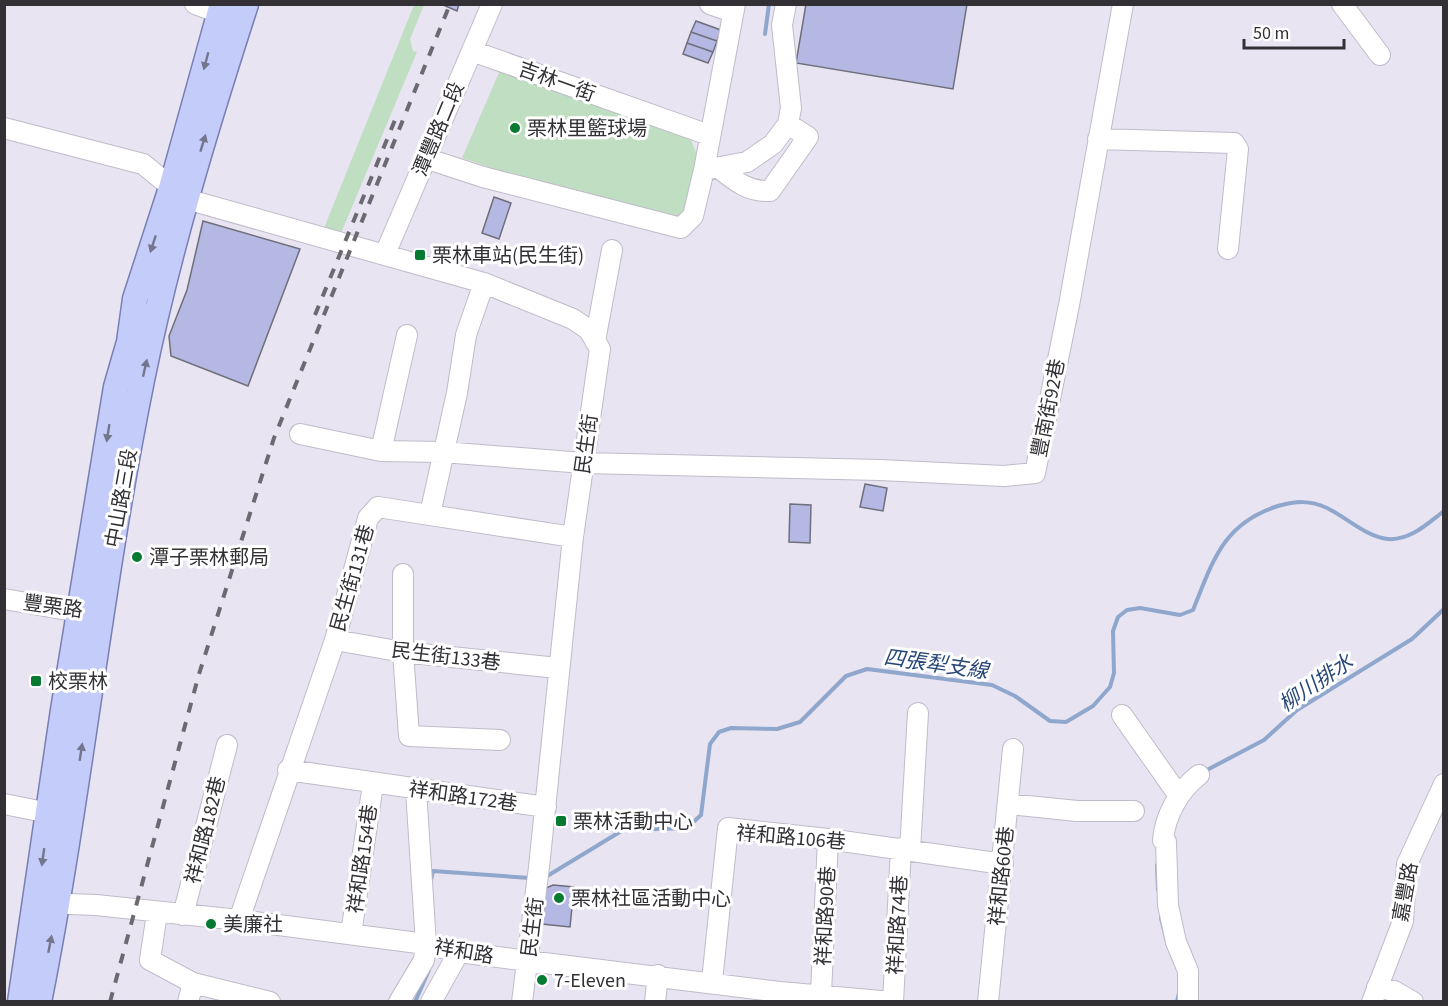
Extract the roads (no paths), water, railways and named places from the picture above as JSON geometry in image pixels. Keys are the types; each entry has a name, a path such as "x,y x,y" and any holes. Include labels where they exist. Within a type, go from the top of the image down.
{"main road":[{"name":"中山路三段","path":"178,193 246,4"},
{"name":"中山路三段","path":"39,1002 47,903 49,813 90,612 142,378 178,193 220,9"},
{"name":"中山路三段","path":"20,1002 47,903 90,612"}],"street":[{"path":"195,4 220,9"},
{"name":"潭豐路二段","path":"386,254 492,4"},
{"path":"425,158 483,177 681,228 693,216 712,169 709,135 734,8 710,4"},
{"path":"712,169 747,162 773,144 788,124 791,108 782,25 786,4"},
{"name":"豐南街92巷","path":"584,463 880,470 1004,476 1035,472 1123,4"},
{"path":"1342,4 1380,55"},
{"name":"吉林一街","path":"472,51 709,135"},
{"path":"712,169 756,191 770,190 808,137 788,124"},
{"path":"4,128 143,164 178,193 386,254 447,275 484,283 573,319 589,330 595,341"},
{"path":"1098,139 1234,143 1238,149 1228,249"},
{"name":"民生街","path":"522,1002 546,807 558,668 573,537 600,349 595,341 612,250"},
{"path":"430,514 457,393 466,335 484,283"},
{"path":"381,451 407,335"},
{"path":"300,434 381,451 442,452 584,463"},
{"name":"民生街131巷","path":"288,770 335,640 369,518 378,507 573,537"},
{"path":"403,574 403,652 409,736 500,740"},
{"name":"豐栗路","path":"4,599 90,612"},
{"name":"民生街133巷","path":"335,640 403,652 558,668"},
{"name":"祥和路74巷","path":"892,1002 918,713"},
{"path":"1122,716 1179,796"},
{"name":"祥和路182巷","path":"183,915 227,745"},
{"name":"祥和路60巷","path":"988,1002 1013,749"},
{"path":"239,920 279,806 288,770"},
{"name":"祥和路172巷","path":"288,770 546,807"},
{"path":"1188,1002 1188,971 1176,942 1168,910 1166,842 1163,840 1164,827 1179,796 1199,775"},
{"name":"祥和路154巷","path":"351,934 373,784"},
{"name":"嘉豐路","path":"1375,994 1403,921 1407,864 1443,784"},
{"path":"399,1002 424,960 426,944 416,790"},
{"path":"4,804 49,813"},
{"path":"1008,804 1077,811 1134,812"},
{"name":"祥和路106巷","path":"712,981 729,828 906,849 1003,864"},
{"name":"祥和路90巷","path":"821,993 828,839"},
{"name":"祥和路","path":"47,903 104,906 351,934 528,961 712,981 779,997 821,993 892,1002"},
{"path":"157,913 150,960 190,992 270,1002"},
{"path":"431,1002 459,952"},
{"path":"655,1002 658,975"},
{"path":"1375,994 1394,991 1413,1002"}],"waterway":[{"path":"765,34 769,4"},
{"name":"四張犁支線","path":"544,878 623,830 687,828 701,815 710,744 719,732 731,728 777,729 800,722 846,676 867,669 992,685 1015,696 1050,721 1066,722 1093,706 1110,687 1114,673 1113,631 1118,617 1127,610 1140,608 1180,615 1193,610 1222,546 1232,533 1259,513 1291,503 1315,504 1327,508 1372,535 1396,539 1425,526 1444,511"},
{"name":"柳川排水","path":"1205,771 1264,740 1297,710 1412,639 1444,609"},
{"name":"柳川排水","path":"1157,865 1158,890"},
{"name":"四張犁支線","path":"431,880 433,871 530,878"},
{"name":"柳川排水","path":"1161,918 1168,946"},
{"name":"四張犁支線","path":"415,1002 429,970"},
{"name":"柳川排水","path":"1177,1002 1179,993"}],"railway":[{"path":"110,1002 199,674 274,438 450,4"},
{"path":"315,315 397,115"}],"place":[{"name":"栗林里籃球場","path":"515,128"},
{"name":"栗林車站(民生街)","path":"420,255"},
{"name":"潭子栗林郵局","path":"137,557"},
{"name":"校栗林","path":"36,681"},
{"name":"栗林活動中心","path":"561,821"},
{"name":"栗林社區活動中心","path":"559,898"},
{"name":"美廉社","path":"211,924"},
{"name":"7-Eleven","path":"542,980"}]}
